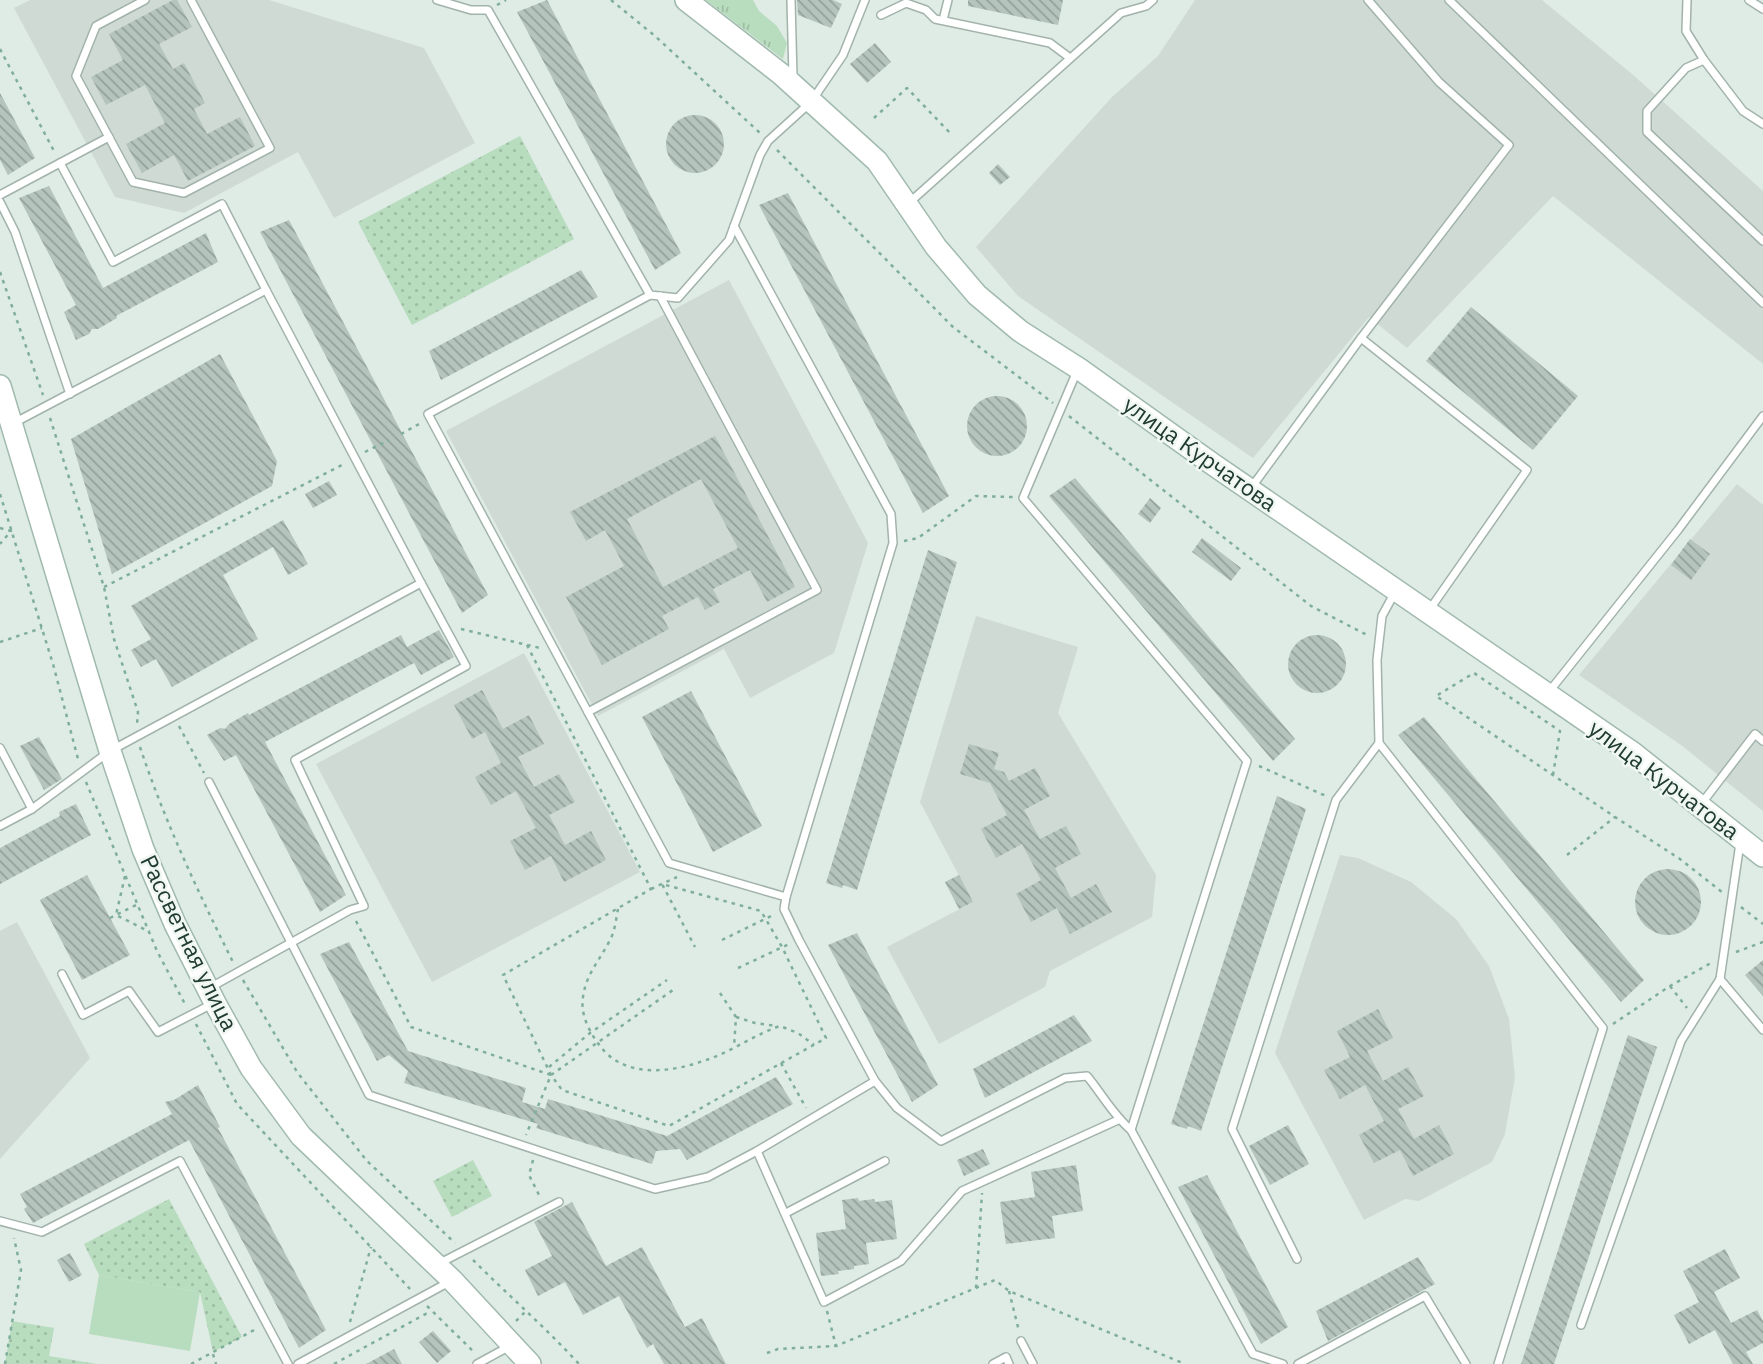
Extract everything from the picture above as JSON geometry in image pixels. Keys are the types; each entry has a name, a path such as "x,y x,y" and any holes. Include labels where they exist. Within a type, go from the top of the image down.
{"main road":[{"name":"улица Курчатова","path":"686,0 793,85 877,161 936,247 977,295 1020,331 1078,368 1211,464 1633,753 1763,856"},
{"name":"Рассветная улица","path":"0,386 110,751 143,849 175,924 211,996 251,1068 301,1136 445,1273 521,1358"}],"lane":[{"path":"145,0 96,26 76,76 133,182 184,193 270,148 191,0"},
{"path":"437,0 471,10 488,10 650,295"},
{"path":"791,0 793,85"},
{"path":"786,897 669,863 428,414 650,295 678,298 729,240 760,155 768,141 811,102 844,55 865,0"},
{"path":"926,10 929,0"},
{"path":"943,20 948,0"},
{"path":"907,205 1121,13 1146,6 1153,0"},
{"path":"1251,489 1360,338 1509,145 1438,82 1368,0"},
{"path":"1449,0 1763,303"},
{"path":"1687,0 1686,31 1704,60 1743,111 1763,124"},
{"path":"1749,0 1763,9"},
{"path":"881,15 904,2 926,10 935,19 1051,43 1070,58"},
{"path":"1704,60 1686,68 1647,111 1647,132 1763,241"},
{"path":"0,195 108,137"},
{"path":"60,163 113,262 222,204 466,666 295,760 364,906 350,910 238,971 211,996 158,1032 129,990 83,1015 62,974"},
{"path":"0,202 15,232 69,394"},
{"path":"734,226 891,514 893,543 786,897 785,909 799,940 875,1081 897,1108 941,1141 1065,1078 1087,1076 1118,1119 1130,1130 1253,1354 1283,1364"},
{"path":"12,424 266,290"},
{"path":"588,712 817,590 660,296"},
{"path":"1360,338 1527,470 1428,612"},
{"path":"1078,368 1023,498 1247,761 1130,1130"},
{"path":"1547,693 1678,530 1763,416"},
{"path":"0,826 32,809 110,751 421,583"},
{"path":"1396,591 1382,616 1377,660 1379,743 1603,1028 1498,1364"},
{"path":"1700,807 1755,734 1763,741"},
{"path":"1297,1259 1232,1129 1336,800 1379,743"},
{"path":"0,748 32,809"},
{"path":"209,782 369,1095 654,1189 708,1177 875,1081"},
{"path":"1581,1325 1681,1041 1720,979 1741,838"},
{"path":"1720,979 1763,1030"},
{"path":"757,1151 824,1302 901,1261 962,1191 1118,1119"},
{"path":"0,1221 42,1232 180,1161 288,1364"},
{"path":"786,1213 886,1161"},
{"path":"298,1364 346,1339 445,1273 463,1250 559,1202"},
{"path":"1298,1364 1425,1296 1466,1364"},
{"path":"1021,1341 1033,1364"},
{"path":"993,1364 1006,1357 1009,1364"},
{"path":"477,1364 521,1358"}],"path":[{"path":"611,0 655,36 768,141"},
{"path":"0,49 60,163"},
{"path":"874,118 907,88 951,134"},
{"path":"0,272 104,587 114,639 138,712 136,737 159,804 200,897 238,971 297,1072 367,1161 526,1312 538,1320 579,1364"},
{"path":"401,434 430,418"},
{"path":"104,587 389,440"},
{"path":"893,543 918,538 976,496 1023,498"},
{"path":"0,528 11,531 0,544"},
{"path":"444,625 556,652"},
{"path":"0,642 42,628"},
{"path":"527,645 651,889"},
{"path":"1553,775 1560,731 1474,673 1436,696 1615,817 1680,859 1763,924"},
{"path":"174,717 209,782"},
{"path":"1247,761 1336,800"},
{"path":"1567,855 1615,817"},
{"path":"662,884 761,911 782,947 826,1038 669,1126 562,1090 551,1074 503,975 651,889 662,884 693,870"},
{"path":"116,915 126,876"},
{"path":"662,884 695,947"},
{"path":"110,918 138,904"},
{"path":"618,909 611,939 590,972 582,999 586,1025 606,1054 625,1066 652,1072 703,1061 780,1026"},
{"path":"722,940 785,909"},
{"path":"350,910 411,1027 551,1074"},
{"path":"116,915 150,932"},
{"path":"738,968 799,940"},
{"path":"1612,1029 1614,1022 1670,986 1723,957 1763,942"},
{"path":"548,1067 590,1033 667,980"},
{"path":"1670,986 1694,1017"},
{"path":"522,1144 551,1074 673,990"},
{"path":"720,993 736,1017 734,1047"},
{"path":"736,1017 780,1026 798,1033 814,1045"},
{"path":"781,1063 810,1117"},
{"path":"536,1150 529,1175 547,1209"},
{"path":"976,1287 983,1181"},
{"path":"5,1364 20,1270 12,1224"},
{"path":"346,1339 371,1247"},
{"path":"767,1353 778,1349 836,1346 995,1279 1009,1291 1185,1364"},
{"path":"1009,1291 1021,1341"},
{"path":"824,1302 836,1346"},
{"path":"334,1364 431,1311"},
{"path":"191,1364 267,1324"},
{"path":"213,1352 216,1364"}],"shaded area":[{"path":"30,0 269,0 424,48 475,143 334,218 298,152 184,213 115,197 14,8"},
{"path":"1195,0 1542,0 1632,74 1763,191 1763,364 1553,196 1407,348 1369,317 1253,458 1018,296 976,247 1112,97 1158,56"},
{"path":"729,280 868,543 834,653 750,698 724,649 598,716 446,431"},
{"path":"1737,484 1763,505 1763,811 1681,745 1579,675"},
{"path":"976,616 1078,647 1058,713 1156,875 1152,917 1050,971 1045,987 939,1044 887,947 973,902 920,802"},
{"path":"524,653 640,872 432,982 316,764"},
{"path":"1340,855 1358,858 1411,882 1456,919 1489,966 1509,1019 1515,1077 1505,1134 1492,1162 1419,1201 1405,1199 1364,1220 1275,1053"},
{"path":"17,922 90,1058 0,1159 0,931"}],"green space":[{"path":"706,0 753,0 759,11 777,26 787,43 783,59"},
{"path":"520,136 574,239 412,325 358,222"},
{"path":"473,1160 492,1196 452,1217 433,1181"},
{"path":"169,1199 242,1337 213,1352 200,1292 99,1275 84,1244"},
{"path":"99,1275 200,1292 190,1351 89,1334"},
{"path":"12,1321 54,1328 49,1356 97,1364 5,1364"}],"building":[{"path":"177,0 192,27 159,44 173,69 184,63 205,103 194,109 207,134 240,117 255,146 188,181 174,155 142,173 126,144 165,123 145,85 106,105 91,77 123,60 109,34"},
{"path":"547,0 681,253 655,270 517,12"},
{"path":"797,0 833,0 842,4 831,28 798,15"},
{"path":"968,0 1063,0 1058,25 968,6"},
{"path":"875,43 891,62 867,83 850,64"},
{"path":"0,93 35,158 8,175 0,160"},
{"path":"689,115 701,115 716,123 724,138 724,150 716,165 701,173 689,173 674,165 666,150 666,138 674,123"},
{"path":"998,164 1010,177 1000,185 989,173"},
{"path":"49,186 103,288 206,233 218,262 76,340 64,312 76,305 19,198"},
{"path":"788,193 949,496 923,513 759,205"},
{"path":"289,220 488,595 462,613 260,232"},
{"path":"581,270 598,297 441,380 429,351"},
{"path":"1471,307 1578,396 1533,450 1426,361"},
{"path":"220,354 277,461 272,486 112,574 71,439"},
{"path":"997,396 1014,401 1022,409 1027,426 1022,443 1014,451 997,456 980,451 972,443 967,426 972,409 980,401"},
{"path":"715,436 795,587 767,602 750,570 713,589 720,602 705,610 698,597 662,616 669,629 602,665 566,597 624,566 605,530 586,541 570,512","holes":["701,479 738,548 663,587 627,519"]},
{"path":"1075,478 1295,739 1273,761 1049,496"},
{"path":"329,481 337,495 313,508 305,494"},
{"path":"1150,498 1161,508 1150,523 1138,514"},
{"path":"283,520 308,564 288,575 273,547 223,575 258,639 172,687 156,659 141,667 131,650 151,639 131,606"},
{"path":"1202,538 1241,568 1231,581 1192,552"},
{"path":"1690,539 1710,554 1691,580 1671,565"},
{"path":"928,550 957,562 857,890 843,885 842,888 826,883"},
{"path":"439,630 454,657 421,675 414,663 265,742 346,895 320,912 236,755 224,761 207,735 220,728 225,729 248,713 249,715 401,635 407,647"},
{"path":"1317,635 1333,640 1341,648 1346,664 1341,680 1333,688 1317,693 1301,688 1293,680 1288,664 1293,648 1301,640"},
{"path":"482,690 503,729 529,715 544,744 518,757 534,787 559,774 575,802 549,815 565,845 591,831 606,860 564,882 551,856 525,870 510,841 536,828 516,791 491,805 475,777 501,763 485,732 472,739 454,705"},
{"path":"691,691 762,826 713,852 642,717"},
{"path":"1424,717 1644,980 1621,1002 1398,735"},
{"path":"39,737 62,779 44,790 20,746"},
{"path":"969,744 999,753 994,769 1004,772 1009,781 1035,768 1050,796 1024,810 1040,839 1066,826 1081,854 1055,868 1071,898 1096,884 1112,912 1070,934 1057,908 1031,922 1016,894 1041,880 1022,844 996,858 981,829 1007,815 990,783 960,774"},
{"path":"1277,796 1306,809 1201,1131 1188,1126 1187,1129 1171,1124"},
{"path":"76,804 91,835 0,884 0,848 60,816 59,812"},
{"path":"1668,869 1681,872 1691,879 1698,889 1701,902 1698,915 1691,925 1681,932 1668,935 1655,932 1645,925 1638,915 1635,902 1638,889 1645,879 1655,872"},
{"path":"87,875 130,955 82,980 40,900"},
{"path":"959,875 973,902 959,909 945,882"},
{"path":"857,933 938,1085 912,1102 828,945"},
{"path":"349,942 408,1051 526,1088 522,1102 545,1109 548,1099 667,1136 776,1077 793,1104 687,1160 680,1149 656,1151 652,1164 536,1128 538,1124 404,1083 408,1071 389,1055 377,1061 320,954"},
{"path":"1763,960 1763,996 1745,975"},
{"path":"1378,1009 1393,1038 1367,1051 1383,1081 1408,1067 1424,1096 1398,1109 1414,1139 1439,1125 1454,1154 1413,1176 1400,1150 1374,1163 1359,1135 1384,1121 1365,1085 1340,1099 1324,1070 1350,1057 1337,1031"},
{"path":"1074,1015 1092,1041 985,1098 973,1069"},
{"path":"1628,1035 1657,1047 1554,1364 1521,1364"},
{"path":"198,1085 220,1127 218,1128 326,1330 299,1348 189,1140 33,1223 24,1209 27,1207 20,1194 172,1114 165,1102 174,1100"},
{"path":"1288,1125 1309,1164 1270,1185 1249,1146"},
{"path":"983,1149 990,1164 964,1176 957,1160"},
{"path":"1076,1165 1083,1211 1052,1216 1055,1238 1006,1244 1000,1202 1035,1197 1031,1172"},
{"path":"1207,1175 1288,1327 1261,1344 1178,1187"},
{"path":"858,1198 859,1201 874,1199 875,1202 892,1200 897,1239 866,1243 869,1264 838,1271 839,1274 821,1276 816,1233 846,1229 842,1200"},
{"path":"572,1202 606,1266 642,1247 685,1327 702,1318 726,1364 664,1364 653,1344 647,1348 619,1296 583,1315 565,1282 538,1296 525,1270 552,1256 534,1222"},
{"path":"1725,1249 1740,1278 1714,1292 1731,1323 1757,1310 1763,1321 1763,1343 1746,1352 1753,1364 1733,1364 1715,1330 1689,1344 1674,1315 1699,1302 1683,1271"},
{"path":"70,1253 82,1275 69,1282 57,1260"},
{"path":"1418,1257 1435,1284 1328,1341 1316,1311"},
{"path":"433,1331 451,1351 437,1363 419,1342"},
{"path":"394,1349 402,1364 366,1364"}]}
